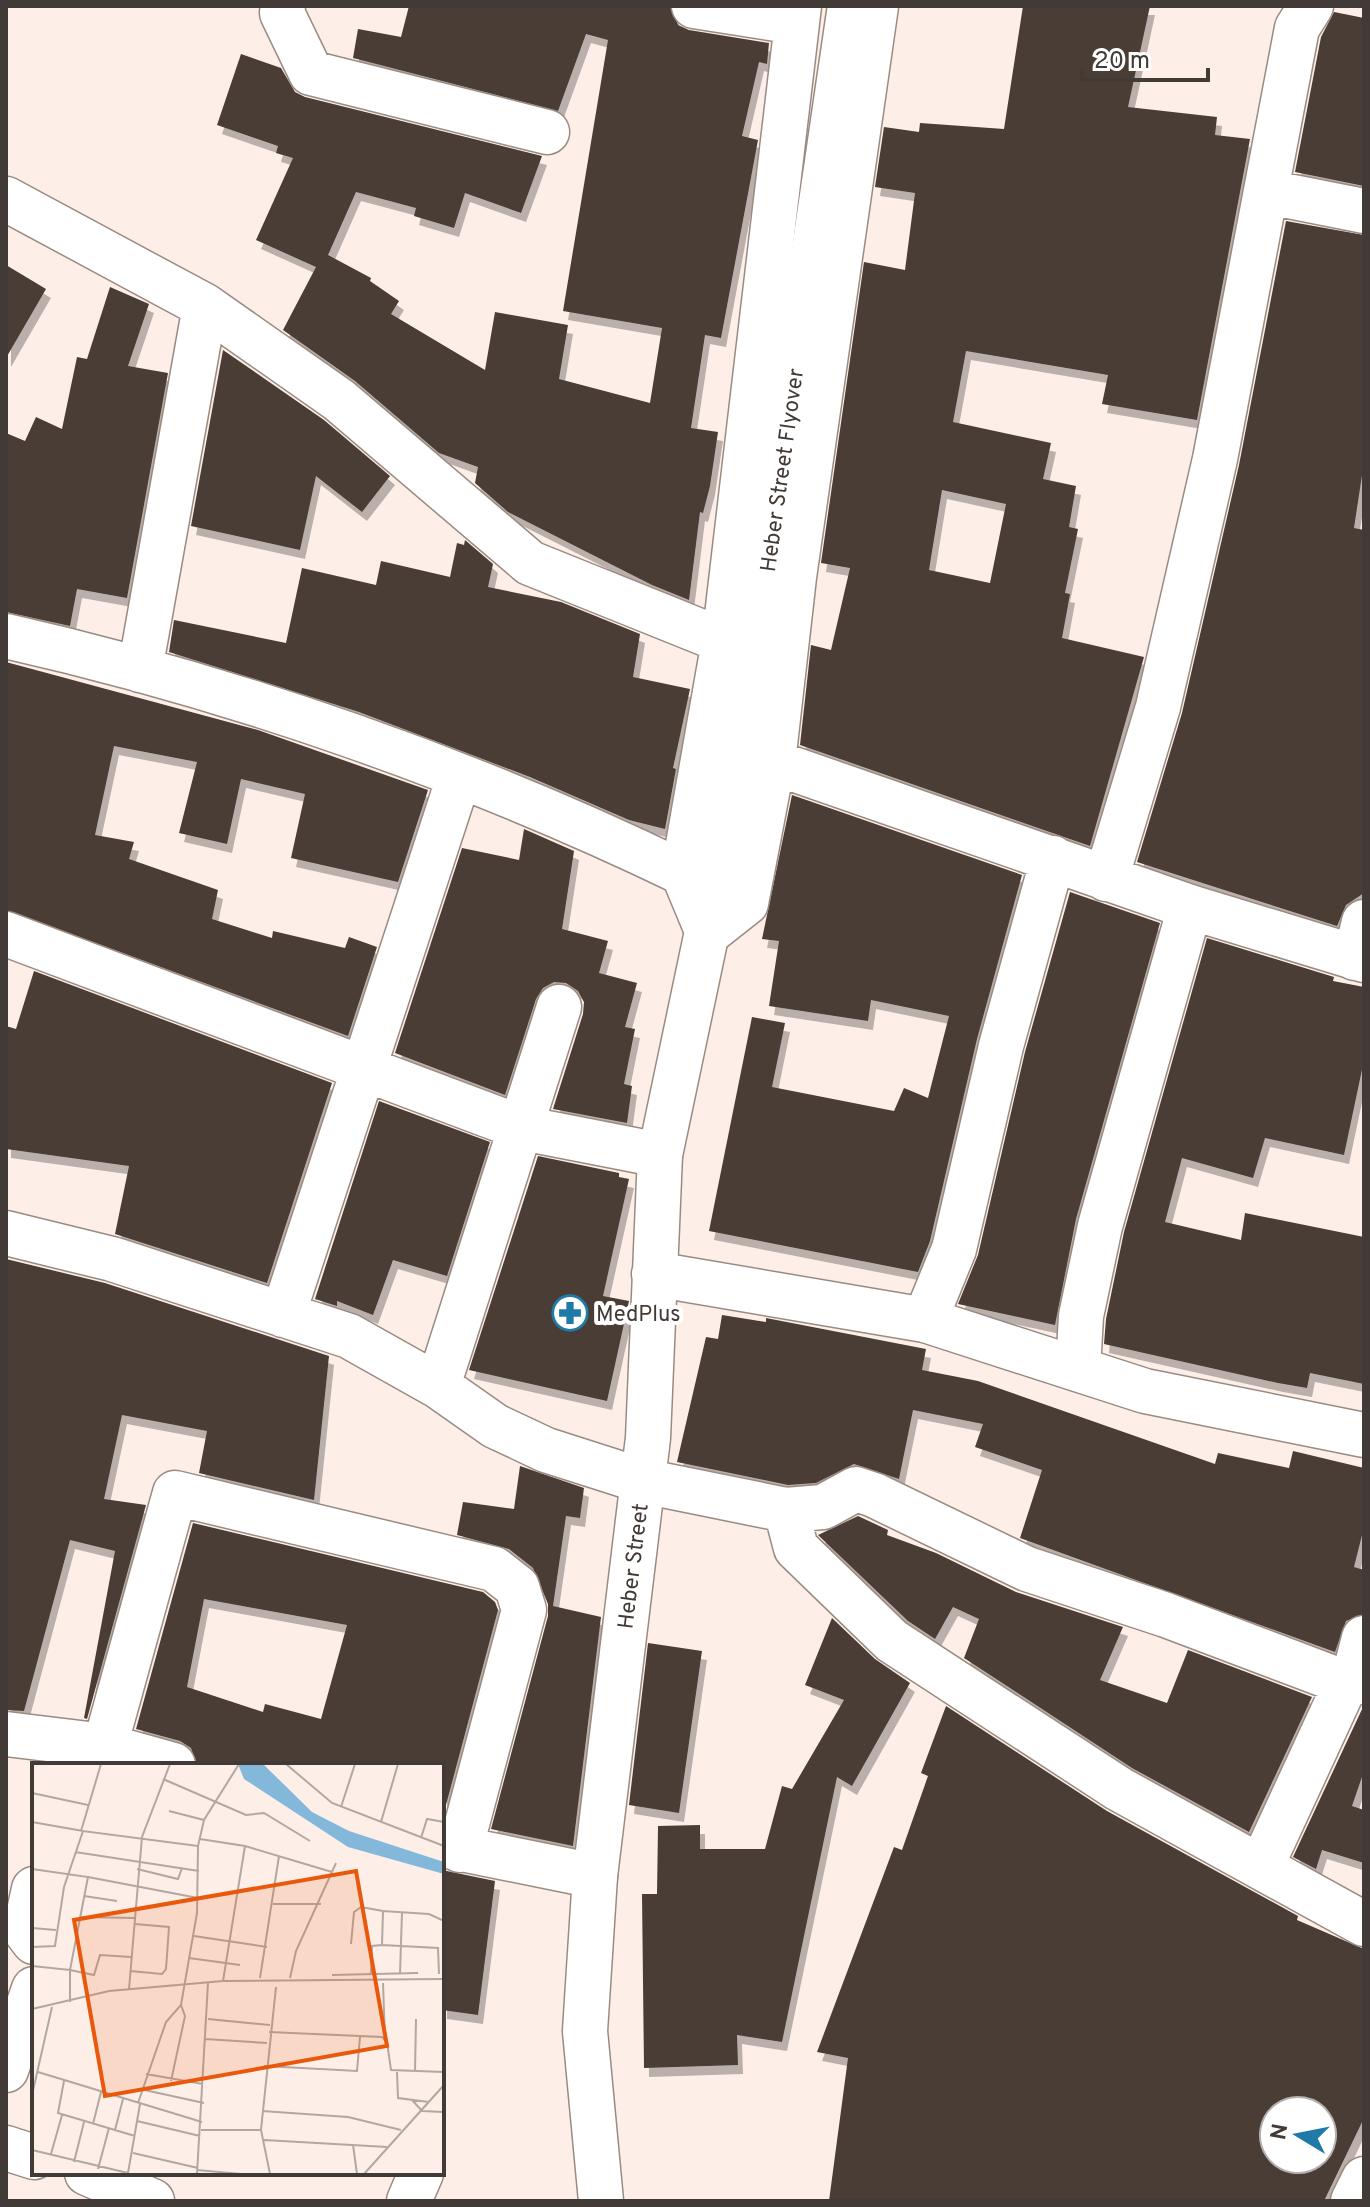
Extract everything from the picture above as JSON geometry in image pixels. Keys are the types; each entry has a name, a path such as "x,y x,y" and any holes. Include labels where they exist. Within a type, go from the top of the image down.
{"street":[{"path":"283,6 282,13 311,73 547,132"},
{"path":"694,6 798,14 724,641 683,873 708,933 746,903 773,762 794,577 876,6"},
{"name":"Heber Street Flyover","path":"708,933 729,827 850,6"},
{"path":"1106,879 1158,707 1215,459 1297,28 1311,6"},
{"path":"1268,192 1364,211"},
{"path":"6,199 205,306 339,400 530,563 724,641"},
{"path":"140,670 205,306"},
{"path":"6,636 140,670 317,725 579,823 683,873"},
{"path":"773,762 1190,907 1361,947"},
{"path":"283,1315 367,1067 459,777"},
{"path":"925,1320 954,1249 1001,1046 1053,858"},
{"path":"1078,1369 1081,1316 1100,1226 1190,907"},
{"name":"Heber Street","path":"601,2201 585,2031 595,1876 648,1438 660,1155 708,933"},
{"path":"6,934 367,1067 522,1128 660,1155"},
{"path":"438,1386 559,1007"},
{"path":"6,1233 112,1259 349,1336 438,1386 495,1426 546,1450 643,1481 786,1510 823,1507 856,1489 1027,1569 1166,1615 1346,1683 1352,1684 1364,1638"},
{"path":"654,1274 925,1320 1145,1391 1364,1435"},
{"path":"77,1751 175,1493 494,1569 517,1587 524,1610 451,1848 595,1876"},
{"path":"786,1510 796,1548 892,1641 1119,1789 1364,1924"},
{"path":"1261,1867 1346,1683"},
{"path":"6,1734 77,1751 159,1763"},
{"path":"32,1898 25,1930 32,1939"},
{"path":"6,2070 32,1995"},
{"path":"6,2148 32,2156"},
{"path":"92,2175 152,2201"},
{"path":"409,2201 420,2175"},
{"path":"1353,2201 1364,2179"}],"building":[{"path":"409,6 670,6 678,25 689,30 769,43 767,64 759,62 742,136 758,140 721,338 705,335 691,428 718,432 710,486 703,513 700,512 689,600 652,585 508,512 475,483 478,467 439,453 355,381 283,330 316,267 256,240 293,158 276,153 278,146 217,125 241,54 281,68 295,92 305,97 542,156 521,213 465,193 454,228 414,216 416,208 356,192 328,255 371,278 370,281 399,301 391,314 485,370 495,312 568,325 559,379 650,403 662,328 563,311 608,40 586,34 558,111 353,58 358,29 401,37"},
{"path":"1023,6 1150,6 1128,107 1217,117 1215,135 1250,139 1197,420 1102,404 1108,375 966,351 953,422 1051,443 1043,479 1076,486 1069,527 1078,529 1065,593 1070,594 1062,638 1144,657 1090,846 800,745 811,645 831,650 850,568 821,563 864,262 905,270 915,193 875,187 884,127 919,132 920,123 1004,129","holes":["942,490 1006,504 990,583 929,570"]},
{"path":"1334,12 1364,18 1364,186 1295,172 1321,37"},
{"path":"1286,221 1364,235 1364,462 1354,528 1364,530 1364,893 1346,905 1337,926 1137,862 1182,713 1239,465"},
{"path":"6,265 46,289 6,358"},
{"path":"110,287 149,304 128,366 168,373 127,598 77,589 70,626 6,612 6,433 25,441 36,417 62,429 77,357 87,359"},
{"path":"223,350 324,420 390,476 362,512 316,476 300,550 191,526"},
{"path":"465,540 493,564 488,587 561,602 640,634 633,677 690,689 673,768 676,769 665,829 629,820 530,777 359,712 169,652 174,620 286,643 302,568 376,585 381,561 450,577 457,543 464,545"},
{"path":"6,662 258,730 428,790 398,882 291,858 305,794 241,779 227,844 179,833 197,762 114,746 95,835 134,842 129,859 218,890 212,919 272,938 273,931 345,948 349,937 377,947 348,1036 6,910"},
{"path":"792,795 1022,875 977,1039 930,1241 918,1272 709,1231 752,1017 785,1023 772,1087 894,1111 904,1088 928,1098 949,1016 871,1000 868,1021 769,1006 779,941 762,939"},
{"path":"524,829 574,851 562,929 608,941 599,973 637,983 625,1027 635,1029 624,1084 632,1086 627,1123 553,1109 583,1014 584,1002 578,991 566,983 554,982 543,988 536,999 505,1095 395,1053 462,848 519,860"},
{"path":"1070,892 1160,923 1076,1219 1055,1325 958,1304 978,1255 1025,1052"},
{"path":"1207,938 1334,977 1333,981 1364,987 1364,1060 1344,1155 1265,1138 1253,1178 1182,1158 1165,1222 1241,1240 1245,1213 1364,1237 1364,1384 1310,1373 1307,1388 1104,1344 1106,1319 1124,1232"},
{"path":"34,971 332,1083 267,1283 115,1234 129,1166 6,1149 6,1026 16,1029"},
{"path":"379,1101 490,1142 447,1276 393,1260 373,1315 337,1301 337,1306 315,1299"},
{"path":"538,1156 619,1173 619,1177 629,1179 603,1296 629,1301 607,1401 469,1370"},
{"path":"6,1259 105,1283 329,1356 314,1500 199,1473 207,1431 122,1415 104,1499 146,1505 87,1719 84,1718 115,1551 70,1540 24,1711 6,1710"},
{"path":"722,1315 766,1322 766,1318 926,1349 922,1370 978,1381 1215,1464 1218,1453 1289,1468 1293,1451 1364,1468 1364,1527 1354,1567 1364,1570 1364,1614 1346,1621 1335,1652 1020,1538 1042,1470 975,1447 983,1424 913,1410 899,1479 854,1464 816,1483 788,1485 677,1462 706,1337 718,1339"},
{"path":"520,1466 584,1488 580,1518 566,1516 553,1606 601,1617 573,1846 491,1829 548,1616 548,1604 533,1568 509,1549 457,1535 463,1502 514,1509"},
{"path":"858,1516 888,1530 887,1535 936,1553 1016,1592 1123,1627 1100,1680 1167,1703 1188,1650 1312,1697 1249,1832 1132,1768 964,1658 979,1619 953,1607 935,1639 908,1621 818,1535"},
{"path":"193,1523 483,1592 495,1602 498,1610 444,1812 444,1763 196,1763 191,1748 180,1741 136,1729","holes":["204,1599 347,1625 321,1719 265,1704 263,1712 187,1687"]},
{"path":"832,1618 875,1659 910,1683 852,1786 837,1777 782,2042 737,2035 738,2065 644,2068 642,1894 657,1894 658,1826 700,1825 700,1849 765,1849 782,1786 792,1789 844,1700 805,1685"},
{"path":"648,1643 702,1651 679,1813 629,1805"},
{"path":"1364,1705 1364,1771 1352,1806 1364,1810 1364,1863 1322,1850 1316,1869 1293,1857"},
{"path":"946,1706 1107,1811 1298,1916 1297,1920 1364,1949 1364,2118 1338,2172 1338,2095 1258,2095 1258,2175 1337,2175 1324,2201 829,2201 848,2058 817,2052 894,1847 902,1850 928,1776 921,1773"},
{"path":"444,1870 495,1881 478,2015 444,2010"}],"place":[{"name":"MedPlus","path":"570,1313"}]}
